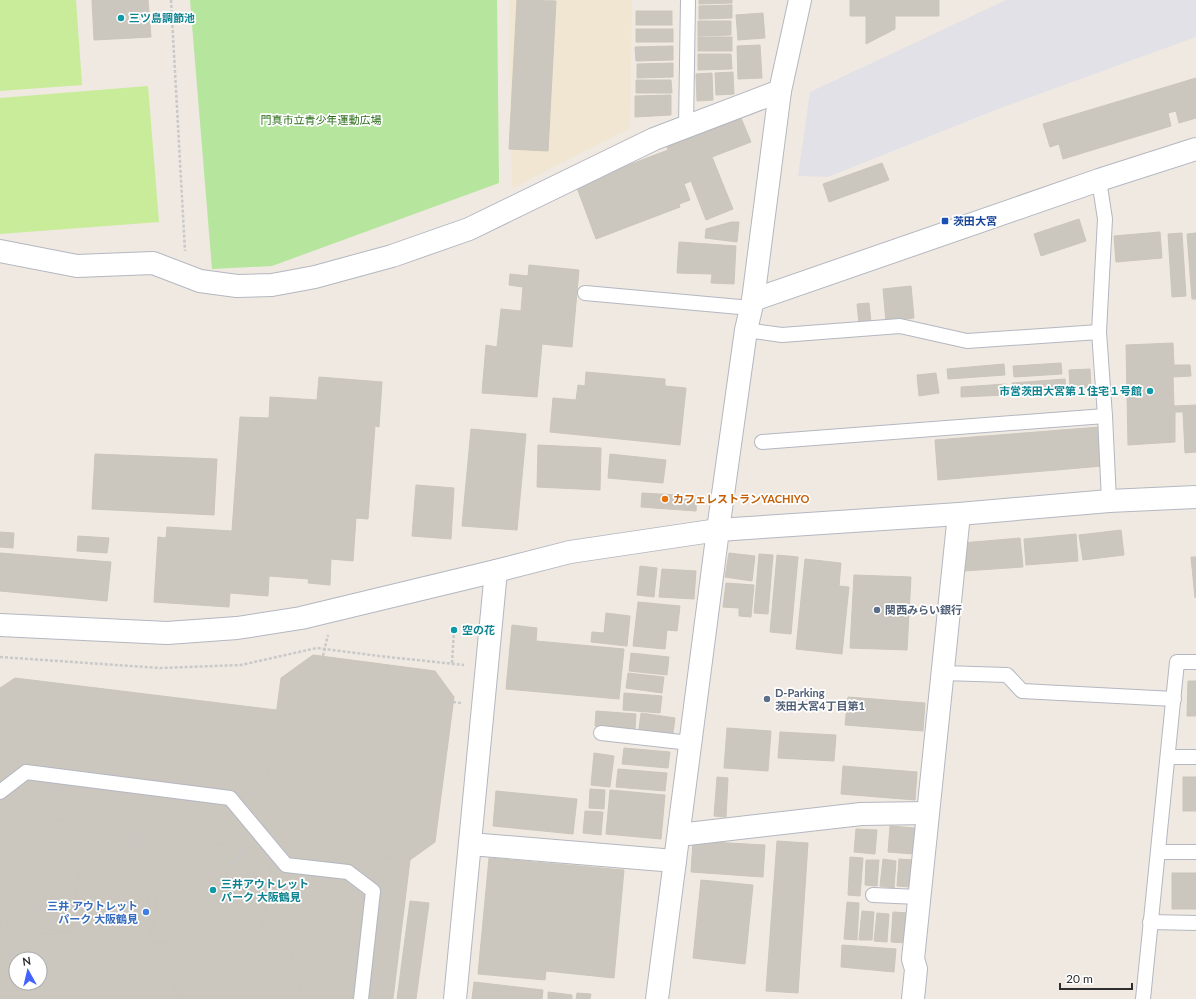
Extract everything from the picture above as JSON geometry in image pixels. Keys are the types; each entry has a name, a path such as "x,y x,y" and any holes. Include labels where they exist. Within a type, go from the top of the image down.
{"street":[{"path":"657,999 718,530 746,330 752,304 780,91 800,0"},
{"path":"0,251 77,266 153,263 200,281 237,286 272,285 315,278 392,256 469,229 654,139 780,91"},
{"path":"752,304 1099,180 1196,149"},
{"path":"0,625 167,633 237,628 301,618 570,552 718,530 959,514 1109,501 1196,497"},
{"path":"913,999 916,969 913,959 959,514"},
{"path":"455,999 496,571"},
{"path":"679,835 861,814 928,813"},
{"path":"470,844 675,861"}],"lane":[{"path":"686,127 688,0"},
{"path":"1099,180 1105,219 1099,332 1109,501"},
{"path":"585,293 752,304"},
{"path":"746,330 782,336 900,326 967,341 1099,332"},
{"path":"762,442 1105,416"},
{"path":"1143,999 1177,662 1196,662"},
{"path":"943,673 1007,675 1022,692 1174,699"},
{"path":"601,733 690,743"},
{"path":"1168,757 1196,757"},
{"path":"0,792 26,772 230,798 286,864 348,872 373,891 361,999"},
{"path":"1158,852 1196,852"},
{"path":"873,895 919,897"},
{"path":"1150,922 1196,923"}],"path":[{"path":"171,0 186,276"},
{"path":"323,656 329,630"},
{"path":"452,663 454,630"},
{"path":"0,657 160,668 241,665 317,648 443,663"},
{"path":"130,844 131,833"},
{"path":"230,863 248,850"}],"shaded area":[{"path":"509,0 632,0 630,128 512,188"},
{"path":"1006,0 1196,0 1196,37 998,109 828,177 798,176 810,92"}],"green space":[{"path":"0,0 76,0 82,85 0,91"},
{"name":"門真市立青少年運動広場","path":"190,0 497,0 499,183 272,266 212,269"},
{"path":"148,86 159,222 0,234 0,98"}],"building":[{"name":"三ツ島調節池","path":"92,0 148,0 151,37 94,40"},
{"path":"517,0 556,1 548,151 509,149"},
{"path":"699,0 732,0 732,3 699,4"},
{"path":"850,0 939,0 939,16 895,16 895,29 866,44 866,16 850,16"},
{"path":"732,5 732,18 699,19 699,6"},
{"path":"636,11 672,11 672,25 636,25"},
{"path":"763,13 765,38 738,40 736,15"},
{"path":"698,21 731,21 731,35 698,36"},
{"path":"636,29 673,29 673,42 636,42"},
{"path":"698,37 732,37 732,51 698,51"},
{"path":"760,45 762,78 738,79 737,46"},
{"path":"673,46 673,60 636,61 635,47"},
{"path":"698,54 731,54 732,69 698,70"},
{"path":"673,63 673,77 637,78 637,64"},
{"path":"733,72 734,94 716,95 715,73"},
{"path":"712,73 713,100 697,101 696,74"},
{"path":"1196,78 1196,118 1179,123 1176,111 1168,113 1171,126 1063,159 1059,144 1050,147 1043,124"},
{"path":"636,80 671,80 672,93 636,93"},
{"path":"671,95 671,115 635,117 635,96"},
{"path":"741,118 751,142 712,157 733,209 706,220 691,181 684,184 690,200 679,204 680,207 596,239 576,185 668,150 667,147"},
{"path":"882,163 889,180 829,202 823,184"},
{"path":"1079,219 1086,241 1041,256 1034,234"},
{"path":"731,222 739,222 737,242 705,238 706,229"},
{"path":"1160,232 1162,258 1116,262 1114,236"},
{"path":"1182,233 1186,296 1172,297 1168,234"},
{"path":"1196,233 1196,299 1192,299 1187,234"},
{"path":"679,242 736,246 734,284 711,283 712,274 677,273"},
{"path":"529,265 579,270 572,347 542,344 537,397 482,393 486,345 497,347 501,309 521,311 523,287 509,285 510,274 528,276"},
{"path":"911,286 914,318 886,322 883,289"},
{"path":"869,303 871,323 859,324 857,304"},
{"name":"市営茨田大宮第１住宅１号館","path":"1173,343 1174,365 1190,365 1191,376 1173,377 1174,406 1196,405 1196,452 1185,453 1183,412 1175,412 1175,442 1128,445 1126,345"},
{"path":"1061,363 1062,374 1014,377 1013,366"},
{"path":"1004,364 1005,375 948,379 947,369"},
{"path":"1090,369 1091,387 1070,388 1069,370"},
{"path":"586,372 665,379 665,386 686,388 680,445 550,432 553,398 576,400 578,385 585,386"},
{"path":"936,373 939,393 919,396 917,375"},
{"path":"319,377 382,382 379,427 375,426 368,519 356,518 353,561 331,559 330,585 308,583 309,579 269,576 268,596 230,593 229,607 154,602 158,537 166,538 167,527 232,531 240,417 269,418 270,397 317,400"},
{"path":"1065,379 1066,390 1013,394 1012,383"},
{"path":"1006,384 1006,395 961,397 961,387"},
{"path":"1100,427 1103,466 938,480 935,440"},
{"path":"471,429 526,434 517,530 462,526"},
{"path":"538,445 601,448 600,490 537,487"},
{"path":"95,454 217,459 214,515 92,509"},
{"path":"610,454 666,460 663,483 608,478"},
{"path":"416,485 454,488 451,539 412,536"},
{"path":"642,493 697,496 696,511 641,507"},
{"path":"1121,530 1124,555 1083,560 1079,535"},
{"path":"0,532 14,533 13,548 0,547"},
{"path":"1076,534 1078,561 1026,565 1024,539"},
{"path":"78,536 109,538 107,553 77,551"},
{"path":"1020,538 1023,567 964,571 962,543"},
{"path":"0,553 111,562 107,601 0,591"},
{"path":"729,553 755,556 752,581 725,577"},
{"path":"759,554 773,555 768,614 754,613"},
{"path":"777,555 798,557 791,634 770,632"},
{"path":"1191,557 1196,557 1195,598"},
{"path":"805,559 841,563 839,586 849,587 842,654 796,649"},
{"path":"640,566 657,568 654,597 637,595"},
{"path":"662,569 696,571 694,599 659,597"},
{"path":"854,575 911,577 907,650 850,648"},
{"path":"726,583 754,585 751,617 739,616 739,608 723,607"},
{"path":"638,602 680,606 677,631 667,630 665,649 633,646"},
{"path":"606,613 630,616 627,646 591,642 592,632 604,633"},
{"path":"512,625 537,628 536,641 624,649 619,699 506,689"},
{"path":"631,653 669,657 667,675 629,671"},
{"path":"313,655 435,671 454,697 435,842 410,860 285,843 263,812 281,678"},
{"path":"628,673 664,677 662,693 626,688"},
{"path":"15,678 276,710 263,812 285,843 410,860 393,999 0,999 0,688"},
{"path":"1188,681 1196,681 1196,716 1187,716"},
{"path":"624,693 662,696 660,713 623,710"},
{"path":"848,697 925,703 923,731 845,725"},
{"path":"596,711 636,714 635,729 595,726"},
{"path":"641,713 675,718 673,733 639,729"},
{"path":"727,728 771,731 768,771 724,768"},
{"path":"780,732 836,735 834,761 778,758"},
{"path":"624,748 670,752 668,768 622,764"},
{"path":"594,753 614,756 610,787 591,785"},
{"path":"843,766 917,772 915,800 841,794"},
{"name":"三井アウトレット パーク 大阪鶴見","path":"135,769 137,771 139,769 191,840 270,850 273,854 262,931 269,940 294,943 291,968 301,982 299,999 182,999 174,988 224,950 151,941 160,873 117,908 81,863 71,933 5,923 28,951 8,951 8,991 21,991 11,999 0,999 0,812 65,821"},
{"path":"618,769 667,773 665,791 616,787"},
{"path":"717,777 728,778 726,817 714,816"},
{"path":"1183,777 1196,777 1196,811 1183,811"},
{"path":"590,789 605,790 604,809 589,808"},
{"path":"610,790 665,795 661,839 606,834"},
{"path":"496,791 577,799 573,834 493,826"},
{"path":"585,811 603,812 601,835 583,833"},
{"path":"890,826 915,828 913,854 888,852"},
{"path":"856,829 877,830 875,854 854,852"},
{"path":"693,841 765,845 763,877 691,872"},
{"path":"777,841 808,843 798,993 766,991"},
{"path":"850,857 863,858 860,896 848,895"},
{"path":"489,858 624,870 614,978 546,971 545,980 478,974"},
{"path":"883,859 896,861 894,888 880,886"},
{"path":"899,859 913,860 911,887 897,886"},
{"path":"866,860 879,860 877,886 865,885"},
{"path":"1172,873 1196,873 1196,909 1172,909"},
{"path":"701,880 753,885 745,964 693,958"},
{"path":"86,887 117,908 149,896 151,941 201,955 174,988 179,999 22,999 28,991 48,991 48,951 34,951 27,935 71,933"},
{"path":"410,901 429,903 416,999 397,999"},
{"path":"847,902 859,903 857,940 844,939"},
{"path":"862,911 874,912 872,940 859,940"},
{"path":"893,912 909,913 907,943 891,942"},
{"path":"877,913 889,914 887,942 874,941"},
{"path":"842,945 896,949 894,972 841,967"},
{"path":"474,982 543,990 542,999 472,999"},
{"path":"548,992 572,995 572,999 548,999"},
{"path":"577,993 591,994 590,999 576,999"}],"place":[{"name":"三ツ島調節池","path":"121,18"},
{"name":"茨田大宮","path":"945,221"},
{"name":"市営茨田大宮第１住宅１号館","path":"1150,391"},
{"name":"カフェレストランYACHIYO","path":"665,499"},
{"name":"関西みらい銀行","path":"877,610"},
{"name":"空の花","path":"454,630"},
{"name":"D-Parking 茨田大宮4丁目第1","path":"767,699"},
{"name":"三井アウトレット パーク 大阪鶴見","path":"213,890"},
{"name":"三井 アウトレット パーク 大阪鶴見","path":"146,912"}]}
